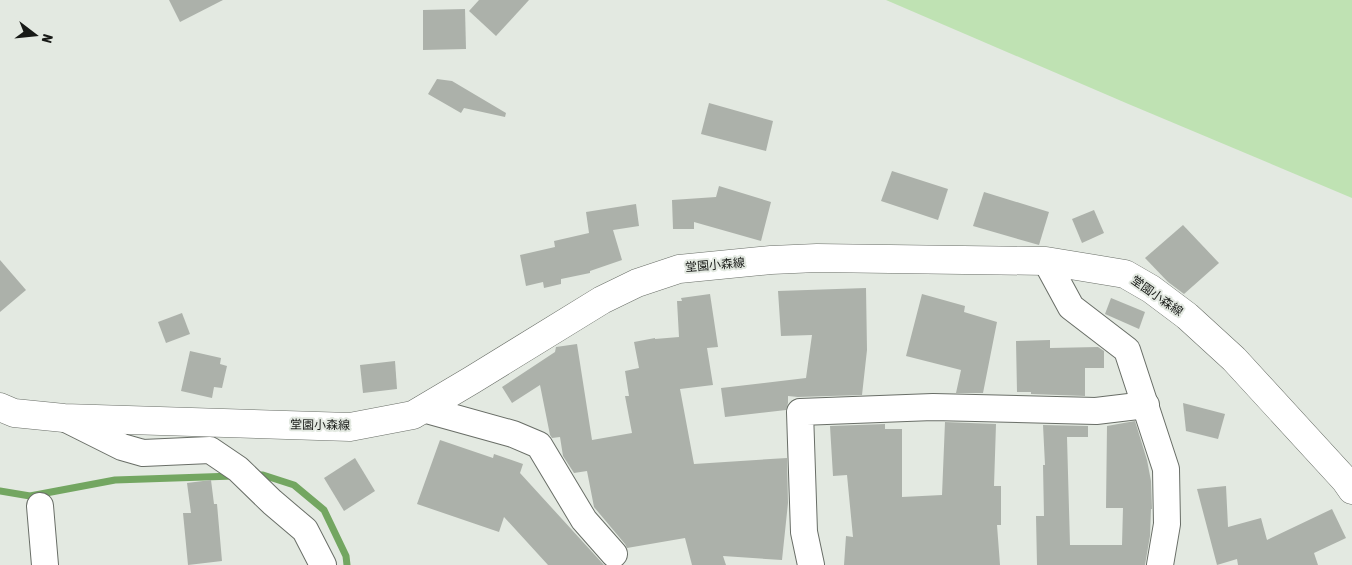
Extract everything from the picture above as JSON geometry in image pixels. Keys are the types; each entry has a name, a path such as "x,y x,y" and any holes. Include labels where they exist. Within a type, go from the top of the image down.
{"main road":[{"name":"堂園小森線","path":"0,407 14,413 64,418 350,427 413,415 602,300 637,283 679,269 771,260 817,258 1046,261 1124,274 1151,290 1187,316 1234,359 1346,480 1352,490"}],"street":[{"path":"1046,261 1071,307 1127,350 1166,469 1167,524 1160,565"},
{"path":"811,565 804,532 800,412 933,406 1096,410 1146,405"},
{"path":"423,409 513,434 539,445 584,520 614,554"},
{"path":"64,418 122,447 143,453 210,450 238,469 272,502 305,530 323,565"},
{"path":"40,506 45,565"}],"green space":[{"path":"886,0 1352,0 1352,198 1126,103"}],"building":[{"path":"169,0 223,0 180,22"},
{"path":"479,0 529,0 496,36 469,11"},
{"path":"465,9 466,49 423,50 423,10"},
{"path":"437,79 452,81 506,113 505,117 464,108 461,113 428,94"},
{"path":"709,103 773,121 766,151 701,134"},
{"path":"892,171 948,189 938,220 881,201"},
{"path":"719,186 771,202 761,241 694,222 694,229 673,229 672,200 716,197"},
{"path":"984,192 1049,212 1039,245 973,226"},
{"path":"636,204 639,226 613,230 622,260 590,271 590,273 561,279 561,284 544,288 543,282 526,286 520,255 555,247 554,241 589,233 586,212"},
{"path":"1094,210 1104,233 1082,243 1072,219"},
{"path":"1183,225 1219,263 1184,294 1168,282 1145,258"},
{"path":"0,260 26,290 0,312"},
{"path":"866,288 867,350 862,395 788,396 786,410 725,417 721,388 806,378 812,335 781,336 778,291"},
{"path":"710,294 718,347 707,348 713,385 680,389 694,464 787,458 788,503 782,560 723,556 726,565 692,565 685,538 627,548 594,507 587,471 574,473 563,456 560,437 552,438 550,435 540,385 512,403 502,387 555,352 556,347 577,344 592,440 632,433 625,396 629,396 625,371 639,368 634,342 655,338 679,337 677,301 682,301 681,298"},
{"path":"922,294 965,306 964,312 997,322 983,393 956,393 961,370 906,356"},
{"path":"1111,298 1145,312 1139,329 1105,314"},
{"path":"182,313 190,334 166,343 158,322"},
{"path":"1050,340 1050,348 1098,347 1104,351 1104,368 1085,368 1085,396 1017,392 1016,341"},
{"path":"190,351 221,358 220,364 227,366 222,388 214,387 212,398 181,391"},
{"path":"395,361 397,389 363,393 360,365"},
{"path":"1183,403 1225,414 1218,439 1186,431"},
{"path":"1135,421 1147,460 1151,481 1152,509 1145,565 1037,565 1036,516 1044,516 1043,465 1045,465 1043,425 1088,426 1088,437 1067,437 1070,545 1122,545 1123,508 1106,508 1107,426"},
{"path":"945,422 996,424 994,486 1001,486 1001,525 997,525 1000,565 844,565 846,536 853,537 847,475 833,476 830,426 885,424 885,429 902,429 902,497 942,495"},
{"path":"440,440 493,458 494,454 523,464 520,473 604,565 548,565 504,517 499,532 417,504"},
{"path":"355,458 375,491 344,511 324,478"},
{"path":"211,480 214,504 217,504 222,561 188,565 183,513 191,513 187,483"},
{"path":"1226,486 1228,527 1261,518 1267,540 1332,509 1346,538 1314,553 1318,565 1238,565 1237,559 1217,565 1197,489"}],"waterway":[{"path":"255,475 263,475 294,485 324,510 346,556 347,565"},
{"path":"0,491 30,496 115,480 234,476"}]}
